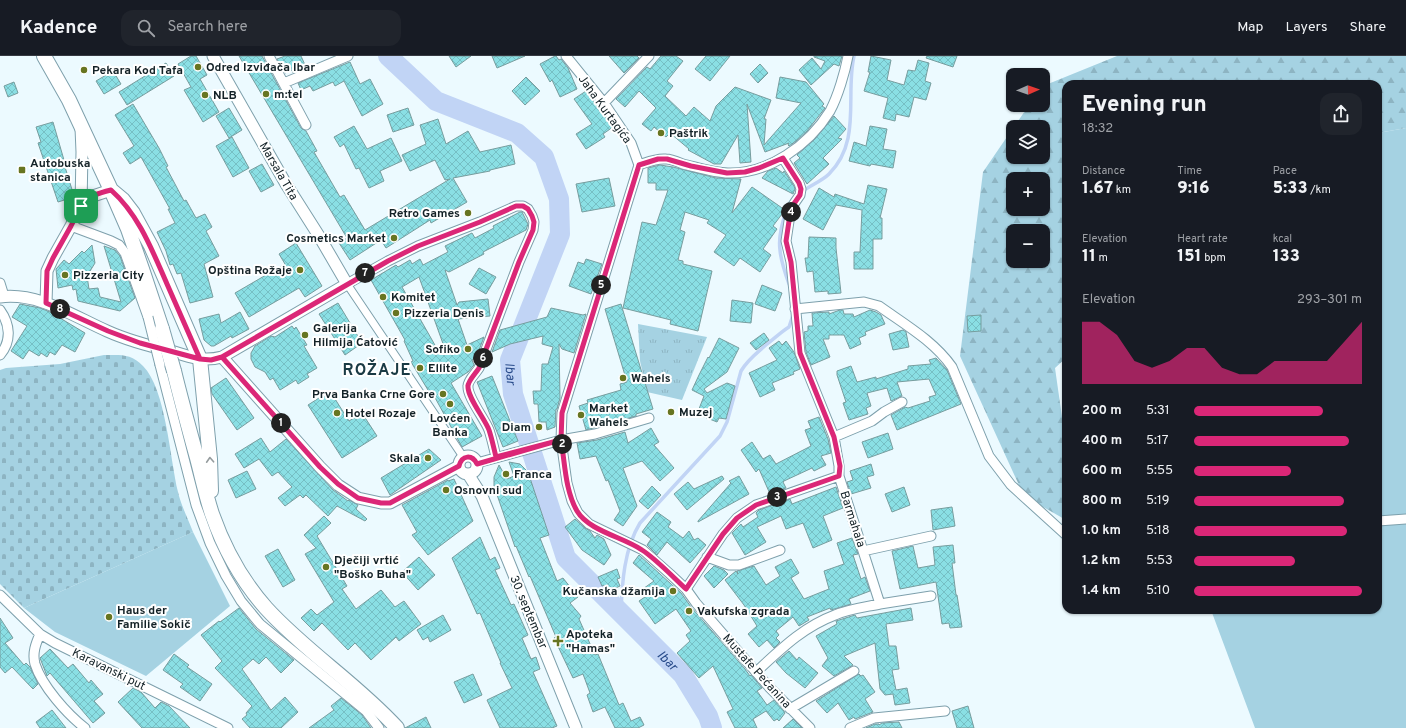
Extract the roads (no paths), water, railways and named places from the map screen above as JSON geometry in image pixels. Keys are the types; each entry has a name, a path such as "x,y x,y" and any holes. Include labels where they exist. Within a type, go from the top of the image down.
{"main road":[{"path":"44,56 69,100 111,190 130,236 162,329 212,513 222,540 249,587 265,607 298,639 374,703 397,728"},
{"path":"111,190 123,200 133,214 151,246 200,359 210,459 212,513"}],"street":[{"name":"Marsala Tita","path":"213,56 286,184 319,236 346,284"},
{"path":"269,56 306,125"},
{"path":"284,83 348,56"},
{"name":"Jaha Kurtagića","path":"566,56 604,102 631,143 639,165"},
{"path":"604,102 649,56"},
{"path":"639,165 658,159 667,159 691,166 727,173 745,172 783,158 801,144 830,110 845,73 848,56"},
{"path":"80,124 82,152 81,206"},
{"name":"Barmahala","path":"783,158 799,183 800,192 791,208 786,241 791,262 800,353 834,437 840,466 839,476 880,604"},
{"name":"Mustafe Pećanina","path":"639,165 562,413 557,441 572,500 578,513 590,524 643,550 686,589 696,603 756,672 790,709 810,728"},
{"path":"46,303 47,271 81,206 92,196 111,190"},
{"path":"0,283 2,296 28,298 46,303 108,331 140,343 200,359 211,360 222,357 346,284 418,246 480,222 516,206 523,206 528,209 532,216 534,222 533,230 519,262 479,368 469,382 468,387 470,394 490,432 496,457"},
{"path":"71,226 119,245 125,253 148,317 196,505 210,543 226,576 241,601 260,624 366,711 379,728"},
{"path":"346,284 461,462 461,470 464,473 496,457 557,441 595,434 649,418"},
{"path":"796,309 864,302 873,304 878,306 946,357 952,367 989,456 1011,485 1062,531"},
{"path":"0,310 7,324 9,337 4,351 0,355"},
{"path":"222,357 320,467 338,484 358,498 381,503 390,503 469,456 474,459 474,468"},
{"path":"834,437 872,421 902,402"},
{"name":"30. septembar","path":"474,468 482,496 576,728"},
{"path":"686,589 723,534 737,518 756,505 839,476"},
{"path":"1382,520 1406,519"},
{"path":"863,551 931,536"},
{"path":"707,557 728,565 739,565 780,550"},
{"name":"Karavanski put","path":"0,595 40,634 55,643 228,728"},
{"path":"756,672 794,637 814,624 836,614 880,604 931,596"},
{"path":"40,634 35,646 35,663 43,680 55,698 85,728"},
{"path":"790,709 854,671"},
{"path":"850,728 874,718 946,712"}],"waterway":[{"name":"Ibar","path":"388,56 436,101 517,133 544,157 559,199 560,234 510,360 513,394 566,558 683,675 708,716 712,728"},
{"path":"803,191 829,174 839,161 846,147 849,133 854,56"},
{"path":"787,208 781,229 780,245 782,263 789,284"},
{"path":"621,613 623,578 627,555 630,544 640,523 720,436 727,422 741,371 753,356 789,327 793,315"}],"place":[{"name":"Odred Izviđača Ibar","path":"198,67"},
{"name":"Pekara Kod Tafa","path":"84,70"},
{"name":"m:tel","path":"266,94"},
{"name":"NLB","path":"205,95"},
{"name":"Paštrik","path":"661,133"},
{"name":"Autobuska stanica","path":"22,170"},
{"name":"Retro Games","path":"468,213"},
{"name":"Cosmetics Market","path":"394,238"},
{"name":"Opština Rožaje","path":"300,270"},
{"name":"Pizzeria City","path":"65,275"},
{"name":"Komitet","path":"383,297"},
{"name":"Pizzeria Denis","path":"396,313"},
{"name":"Galerija Hilmija Ćatović","path":"305,335"},
{"name":"Sofiko","path":"468,349"},
{"name":"Ellite","path":"420,368"},
{"name":"Wahels","path":"623,378"},
{"name":"Prva Banka Crne Gore","path":"443,394"},
{"name":"Lovćen Banka","path":"450,404"},
{"name":"Muzej","path":"671,412"},
{"name":"Hotel Rozaje","path":"337,413"},
{"name":"Market Wahels","path":"581,415"},
{"name":"Diam","path":"539,427"},
{"name":"Skala","path":"428,458"},
{"name":"Franca","path":"506,474"},
{"name":"Osnovni sud","path":"446,490"},
{"name":"Dječiji vrtić \"Boško Buha\"","path":"326,567"},
{"name":"Kučanska džamija","path":"673,591"},
{"name":"Vakufska zgrada","path":"689,611"},
{"name":"Haus der Familie Sokič","path":"109,617"},
{"name":"Apoteka \"Hamas\"","path":"558,641"}],"district":[{"name":"ROŽAJE","path":"377,369"}]}
